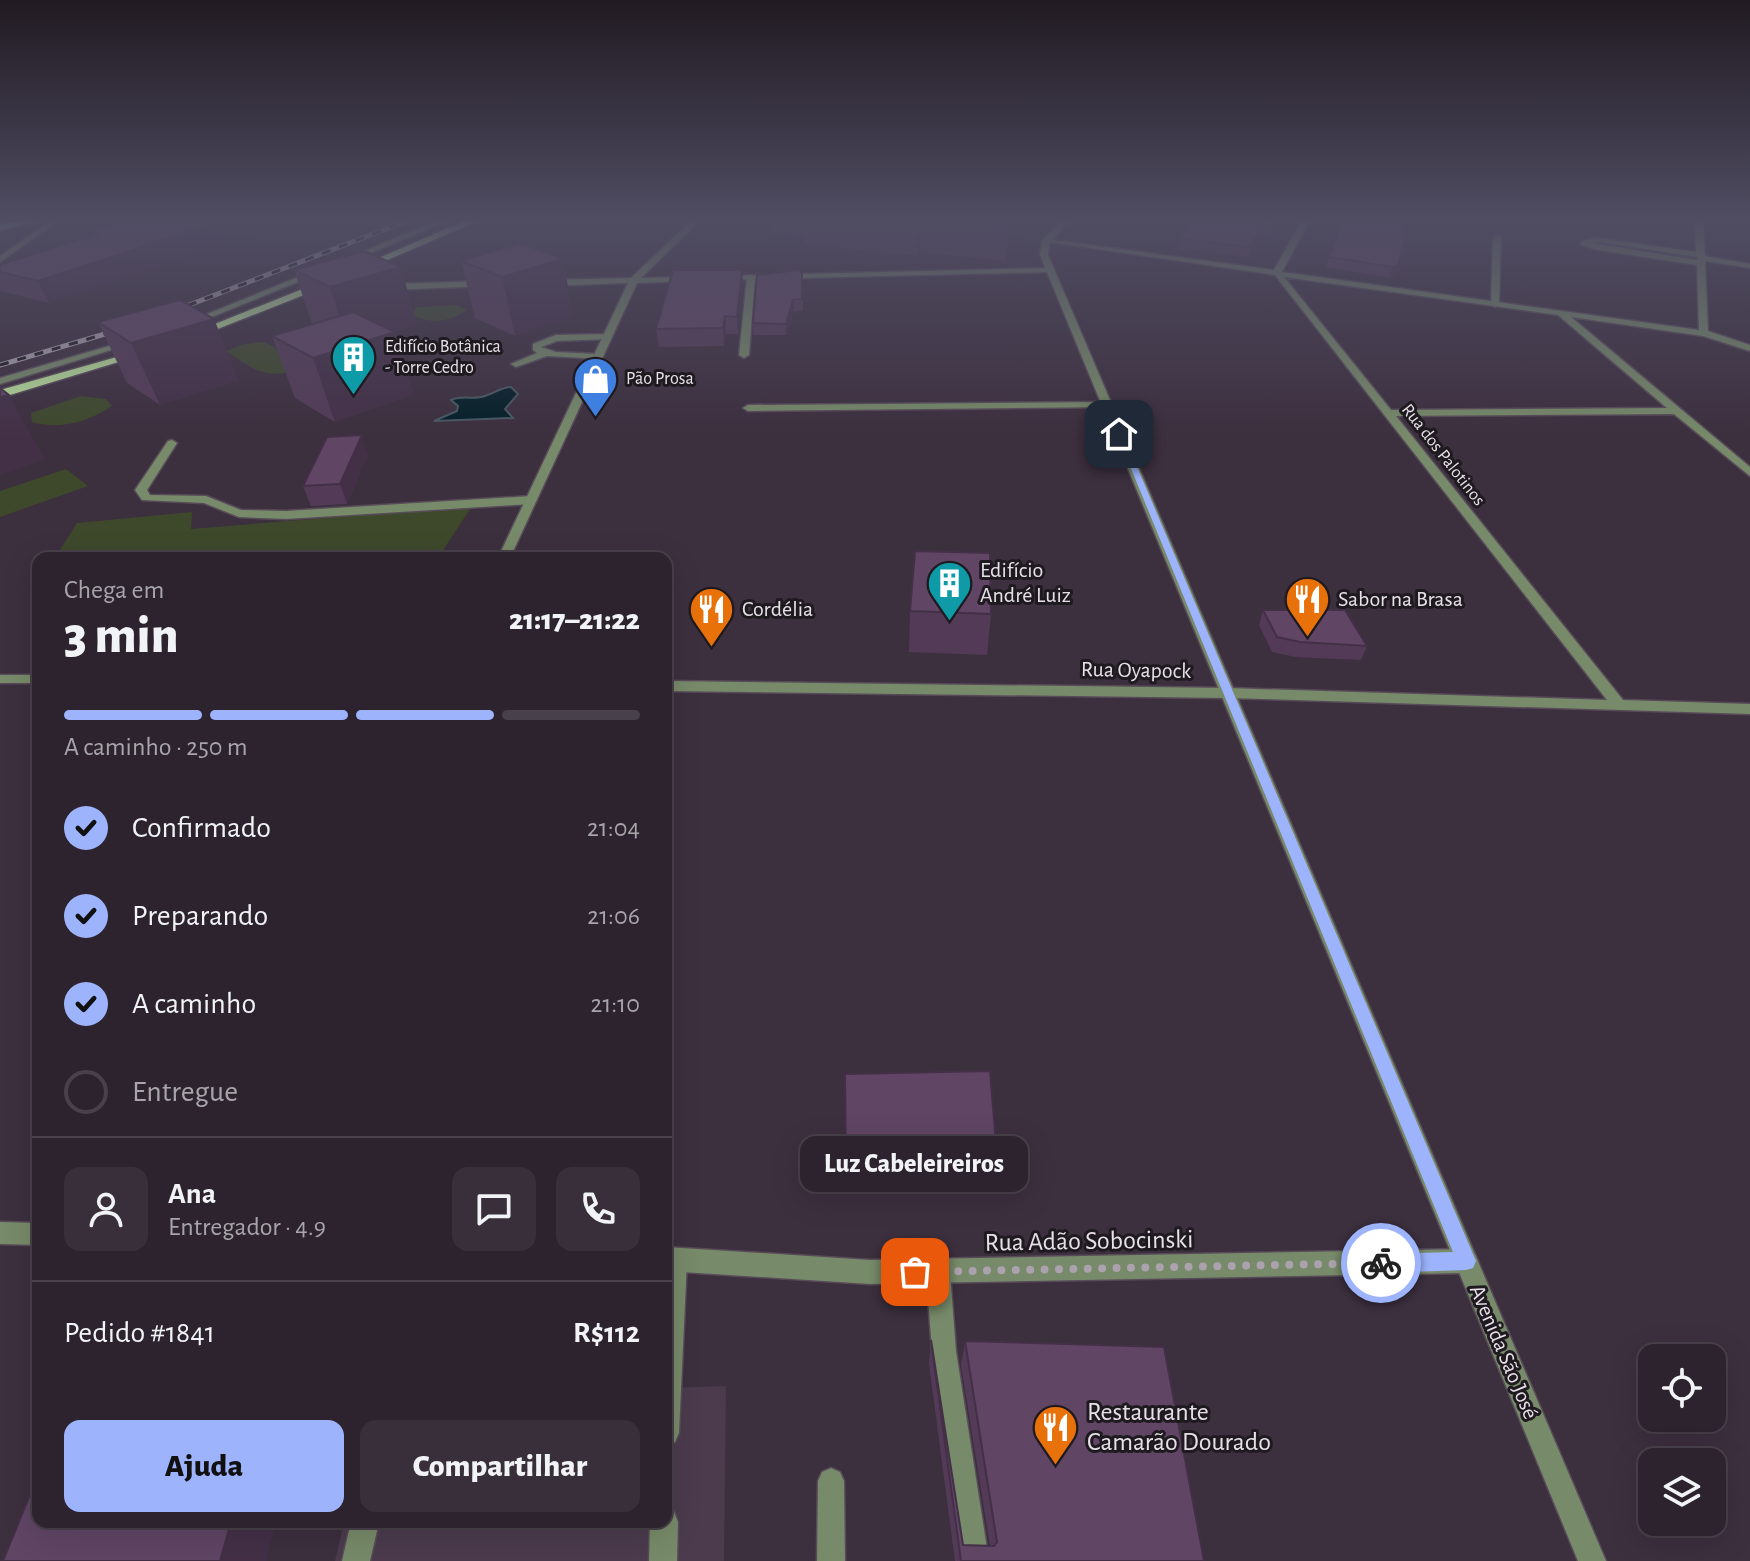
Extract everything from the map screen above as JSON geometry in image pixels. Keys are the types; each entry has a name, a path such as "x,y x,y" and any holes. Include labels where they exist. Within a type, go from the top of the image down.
{"main road":[{"path":"185,338 301,293"},
{"path":"0,394 159,347"}],"street":[{"path":"182,325 263,293"},
{"path":"507,552 628,293"},
{"path":"744,355 750,293"},
{"name":"Avenida São José","path":"1059,293 1592,1561"},
{"name":"Rua dos Palotinos","path":"1293,293 1619,705"},
{"path":"1417,293 1704,333 1750,348"},
{"path":"1495,293 1495,304"},
{"path":"1702,293 1704,333"},
{"path":"1560,313 1750,473"},
{"path":"545,353 536,346 543,341 607,337"},
{"path":"0,381 137,341"},
{"path":"516,364 545,353 599,357"},
{"path":"748,408 1106,405"},
{"path":"1387,413 1675,411"},
{"path":"172,443 141,490 146,498 206,500 239,513 271,515 531,500"},
{"path":"0,679 32,679"},
{"name":"Rua Oyapock","path":"672,686 1228,693 1750,709"},
{"path":"0,1233 32,1234"},
{"name":"Rua Adão Sobocinski","path":"672,1260 784,1269 938,1272 1466,1261"},
{"path":"938,1272 944,1351 975,1561"},
{"path":"831,1481 831,1561"},
{"path":"356,1561 364,1528"},
{"path":"663,1561 664,1528"}],"shaded area":[{"path":"726,1386 724,1561 335,1561 343,1528 672,1528 672,1388"}],"green space":[{"path":"457,305 467,310 447,319 426,320 412,314 417,307"},
{"path":"264,342 292,356 289,372 263,372 226,351 245,344"},
{"path":"81,396 106,399 112,406 74,423 53,425 32,422 31,413"},
{"path":"66,469 88,486 0,517 0,491"},
{"path":"472,506 442,552 59,552 77,523 192,512 191,529"}],"water":[{"path":"511,387 518,394 505,409 513,418 434,421 457,411 458,406 451,400 481,397"}],"building":[{"path":"666,293 740,293 737,317 725,316 723,328 656,329"},
{"path":"756,293 802,293 802,299 793,300 786,324 753,323"},
{"path":"180,300 214,319 131,343 98,322"},
{"path":"353,312 395,332 313,358 272,336"},
{"path":"0,388 9,395 0,397"},
{"path":"362,435 340,484 303,486 327,437"},
{"path":"915,551 990,553 991,614 910,611"},
{"path":"1263,610 1345,610 1367,646 1300,642 1277,637"},
{"path":"990,1071 998,1168 846,1172 845,1074"},
{"name":"Restaurante Camarão Dourado","path":"931,1340 963,1545 994,1546 997,1542 965,1341 1164,1347 1204,1561 961,1561"},
{"path":"32,1490 32,1528 229,1528 220,1561 3,1561"}],"railway":[{"path":"171,312 221,293"},
{"path":"0,365 125,328"}],"way so far":[{"path":"915,1272 1381,1263"}],"place":[{"name":"Edifício Botânica - Torre Cedro","path":"354,396"},
{"name":"Pão Prosa","path":"595,418"},
{"name":"Edifício André Luiz","path":"949,622"},
{"name":"Sabor na Brasa","path":"1307,638"},
{"name":"Cordélia","path":"711,648"},
{"name":"Luz Cabeleireiros","path":"915,1272"},
{"name":"Restaurante Camarão Dourado","path":"1056,1466"}],"route":[{"path":"1119,434 1466,1261 1381,1263"}]}
